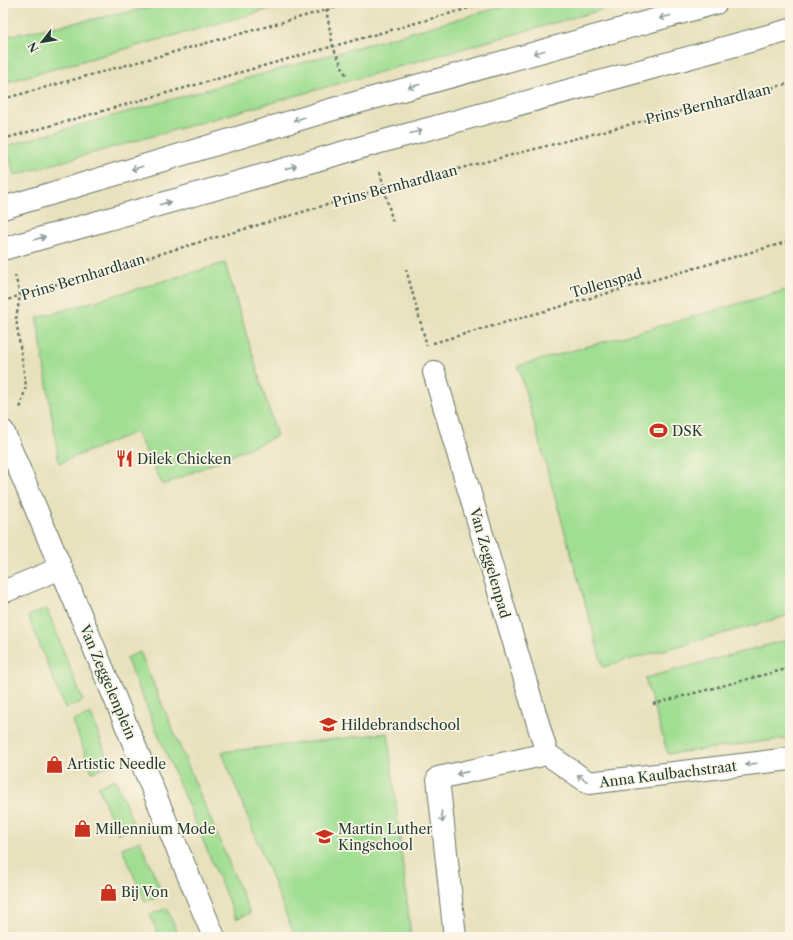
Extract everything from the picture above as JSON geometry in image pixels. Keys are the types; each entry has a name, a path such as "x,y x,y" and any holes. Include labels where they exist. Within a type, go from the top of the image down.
{"main road":[{"path":"3,208 337,108 716,3"},
{"path":"3,249 373,144 790,30"},
{"name":"Van Zeggelenpad","path":"434,372 546,754"},
{"name":"Van Zeggelenplein","path":"7,440 214,937"},
{"path":"3,592 61,568"},
{"path":"455,937 438,778 546,754"},
{"name":"Anna Kaulbachstraat","path":"546,754 589,783 790,759"}],"path":[{"path":"325,3 333,46"},
{"path":"3,99 352,3"},
{"path":"3,139 487,3"},
{"name":"Prins Bernhardlaan","path":"3,302 20,295 384,188 790,83"},
{"path":"384,188 393,223"},
{"name":"Tollenspad","path":"427,344 790,240"},
{"path":"406,269 434,372"},
{"path":"7,440 26,386 16,319 20,295"},
{"path":"653,704 790,668"}],"green space":[{"path":"174,3 292,3 3,83 3,37"},
{"path":"515,3 626,3 15,175 6,146"},
{"path":"225,263 277,436 163,485 136,432 59,463 37,318"},
{"path":"790,289 790,615 603,667 518,366"},
{"path":"47,609 83,701 65,708 28,616"},
{"path":"790,639 790,738 668,754 645,678"},
{"path":"140,652 250,913 236,919 126,658"},
{"path":"91,714 110,766 92,772 73,721"},
{"path":"388,733 411,937 295,937 222,752"},
{"path":"115,779 135,827 118,834 98,787"},
{"path":"140,841 163,895 145,902 122,848"},
{"path":"167,908 179,937 159,937 150,915"}],"place":[{"name":"DSK","path":"659,431"},
{"name":"Dilek Chicken","path":"124,459"},
{"name":"Hildebrandschool","path":"328,725"},
{"name":"Artistic Needle","path":"54,764"},
{"name":"Millennium Mode","path":"82,829"},
{"name":"Martin Luther Kingschool","path":"325,837"},
{"name":"Bij Von","path":"108,892"}]}
